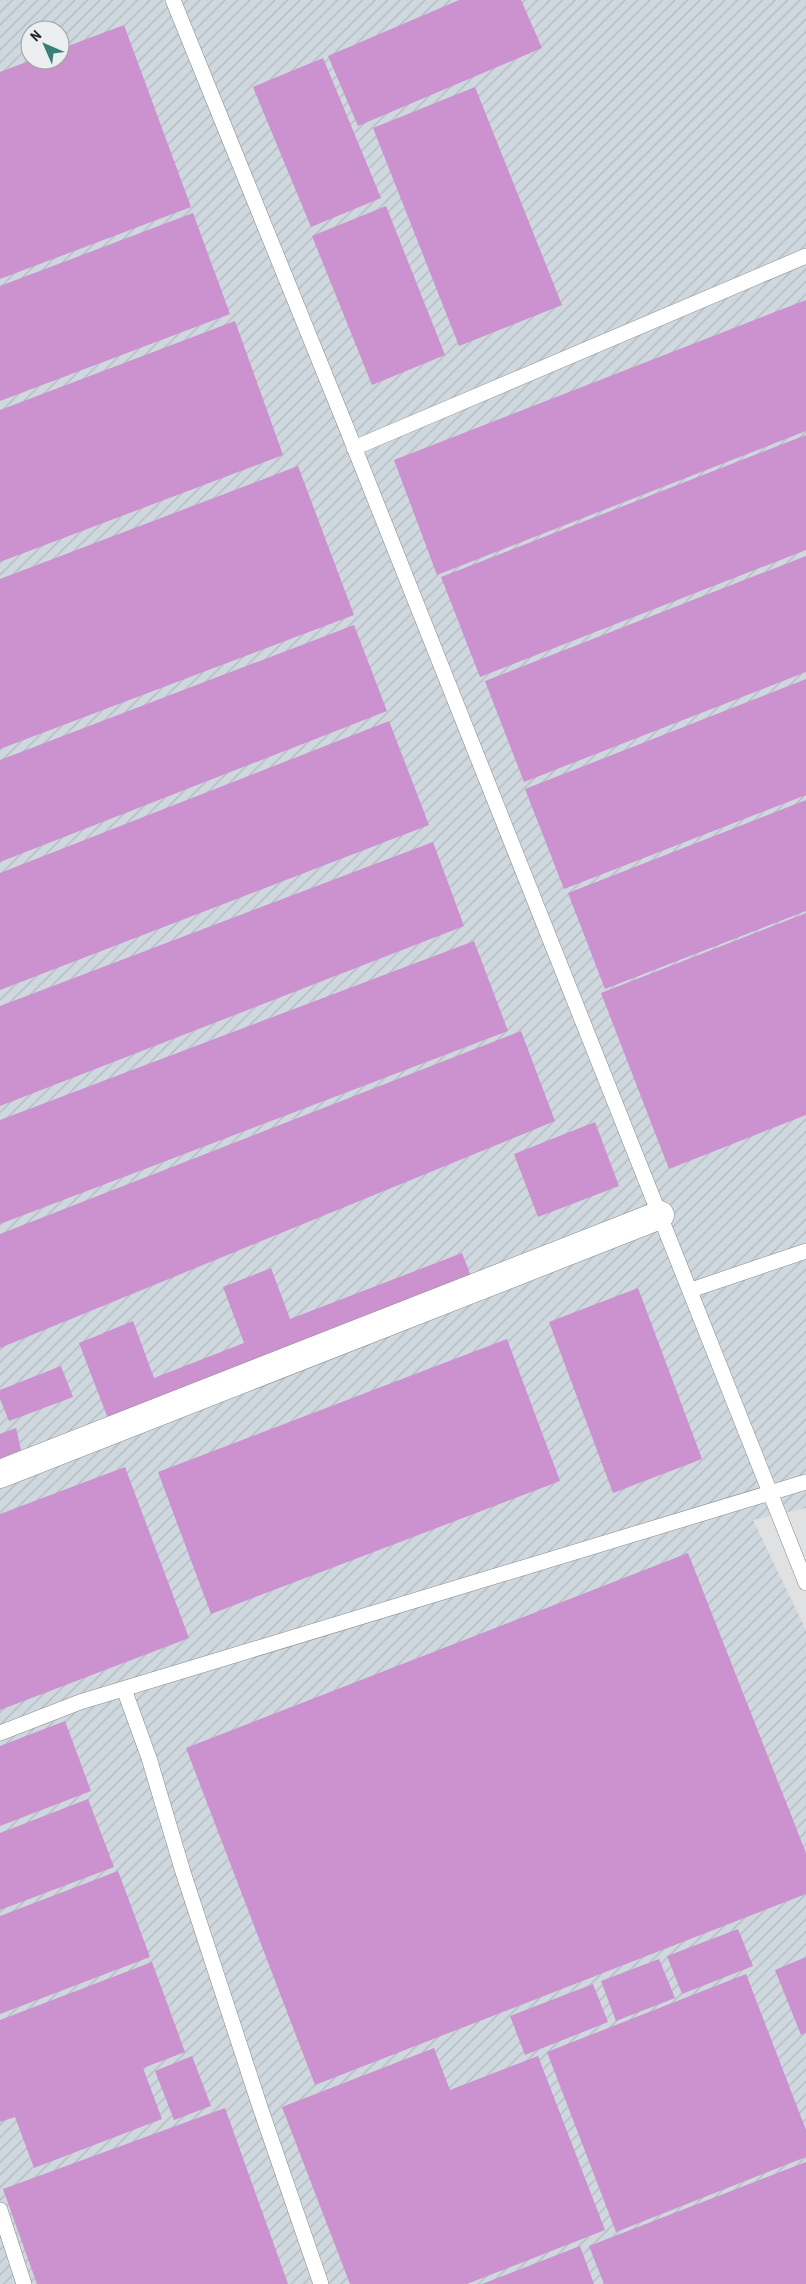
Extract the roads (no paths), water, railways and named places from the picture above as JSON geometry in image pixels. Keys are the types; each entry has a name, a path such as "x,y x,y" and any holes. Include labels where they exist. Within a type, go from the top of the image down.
{"street":[{"path":"0,1474 660,1215"}],"lane":[{"path":"173,0 354,448 771,1491 806,1583"},
{"path":"354,448 806,256"},
{"path":"690,1290 806,1251"},
{"path":"0,1733 80,1702 771,1491 806,1482"},
{"path":"124,1689 149,1758 186,1882 257,2098 321,2284"},
{"path":"0,2210 24,2284"}]}
